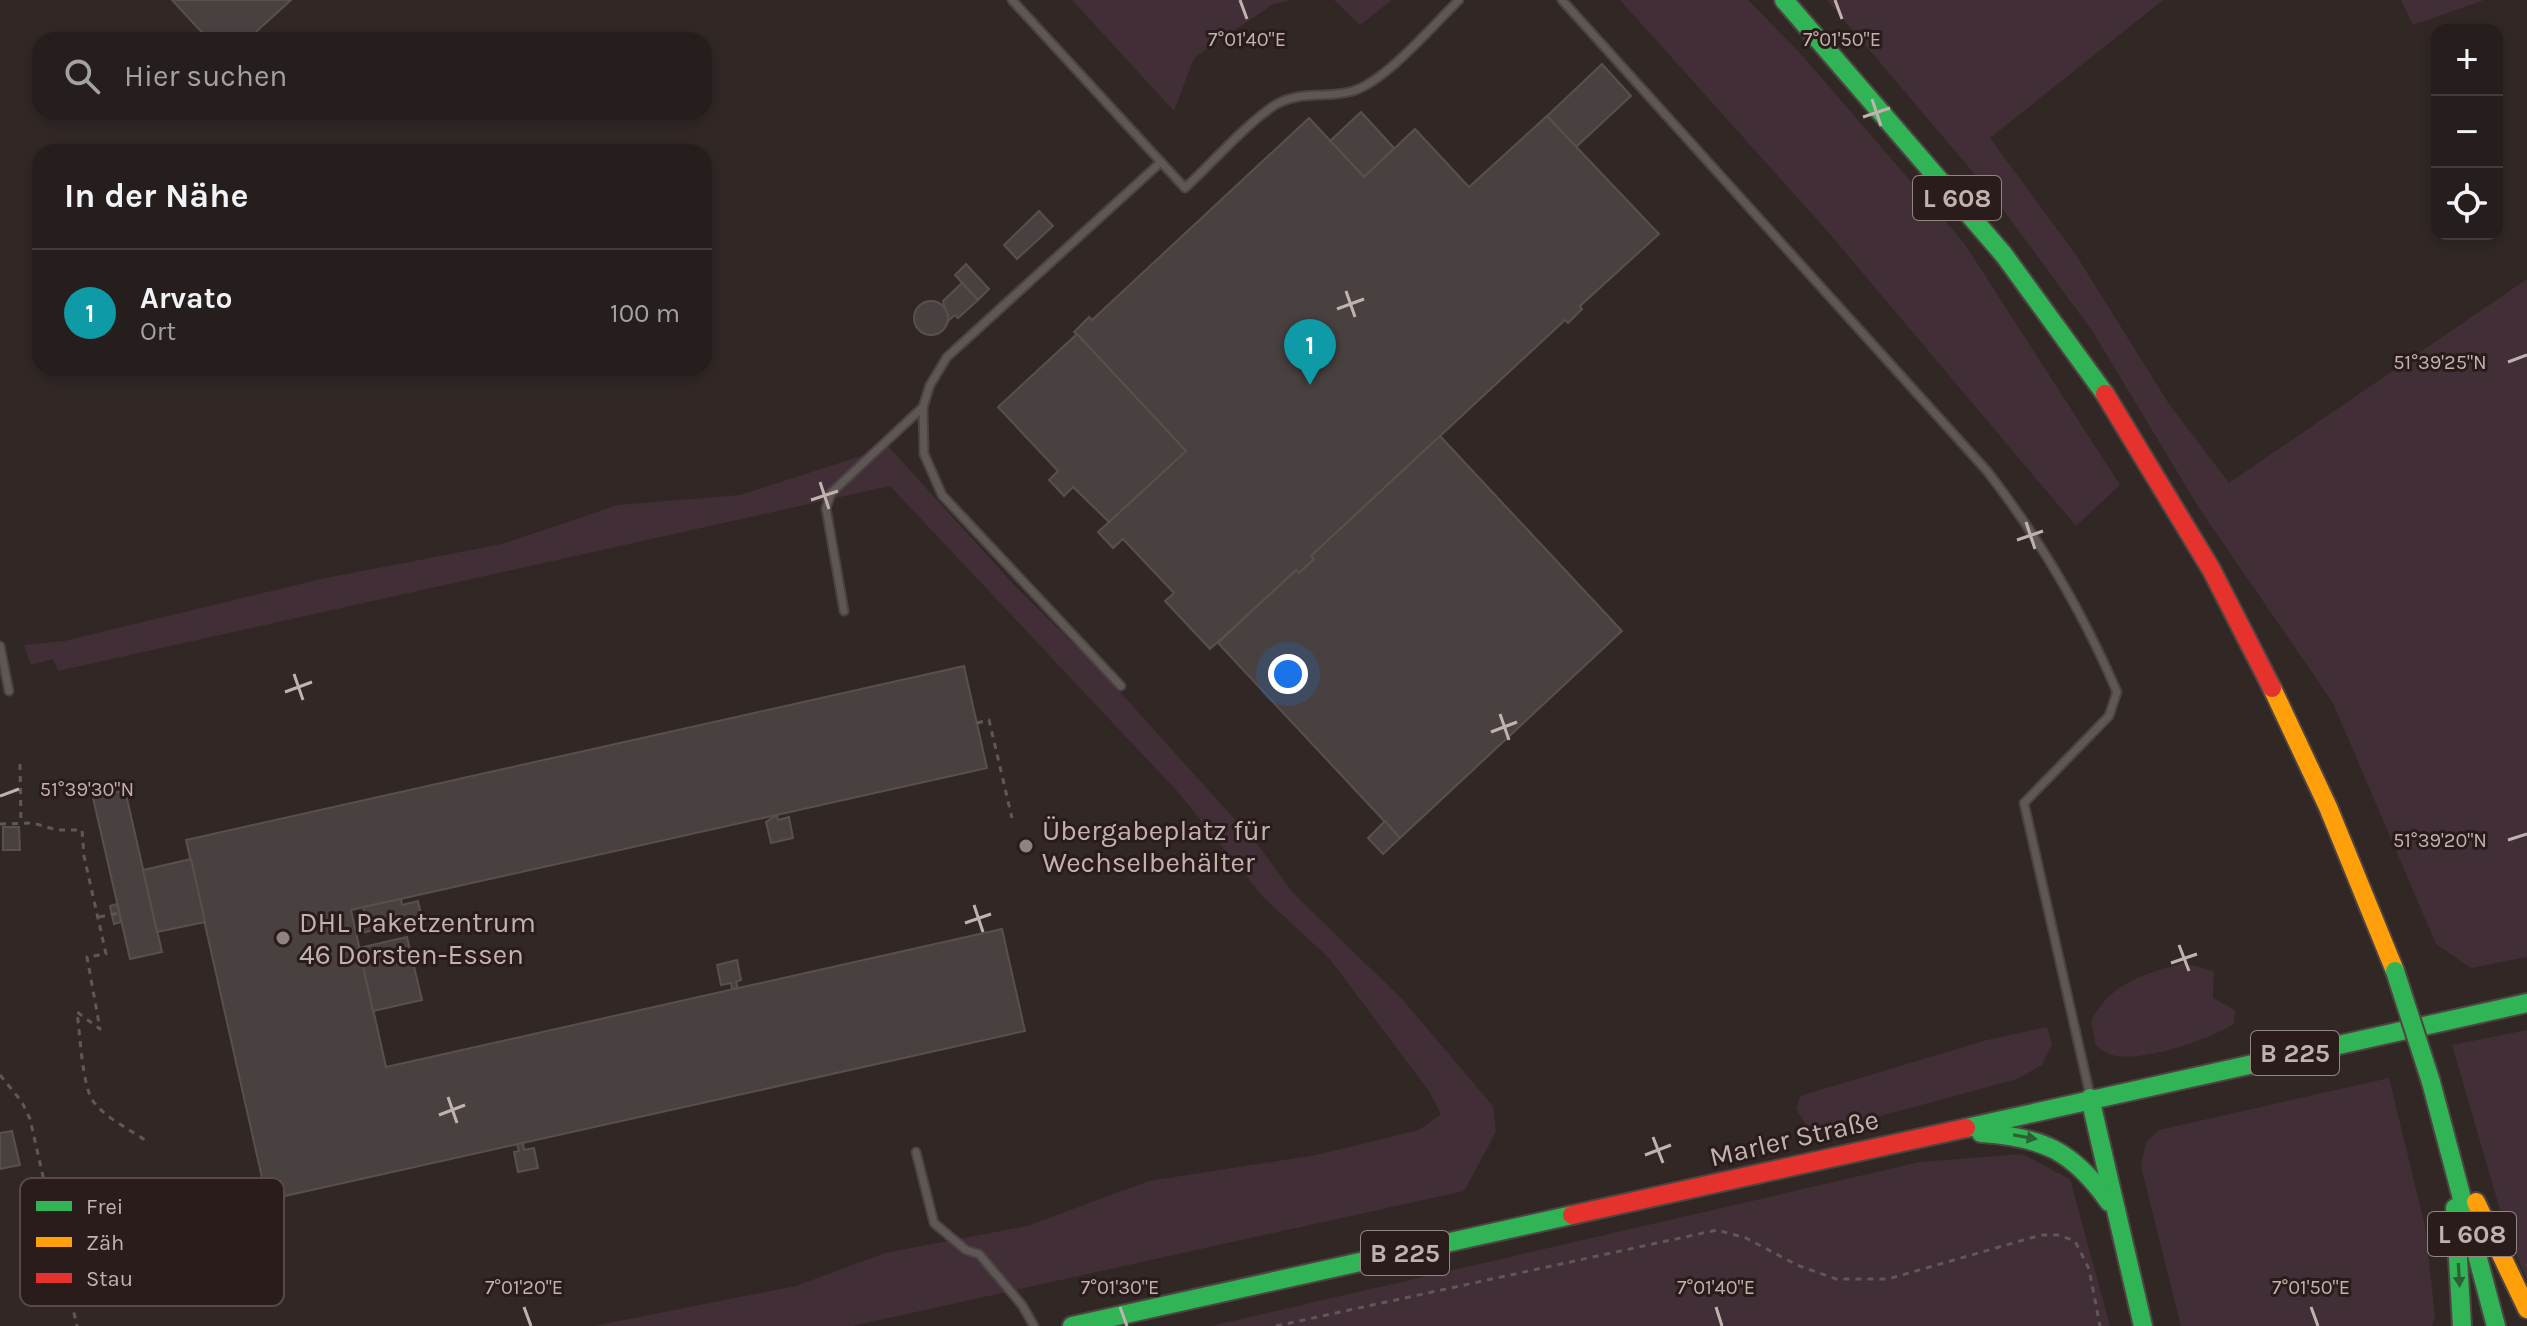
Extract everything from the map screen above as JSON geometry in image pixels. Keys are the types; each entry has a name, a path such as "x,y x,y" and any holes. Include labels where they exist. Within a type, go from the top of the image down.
{"main road":[{"name":"L 608","path":"1784,0 1971,214 2071,343 2157,476 2213,571 2298,737 2342,834 2395,971 2449,1142 2496,1326"},
{"name":"Marler Straße","path":"1072,1326 2527,1003"},
{"path":"2090,1098 2143,1326"},
{"path":"1947,1132 2011,1134 2044,1140 2072,1158 2095,1180 2117,1214"},
{"path":"2449,1142 2527,1309"},
{"path":"2449,1142 2462,1326"}],"lane":[{"path":"1012,0 1185,188 1276,105 1295,97 1356,90 1381,73 1459,0"},
{"path":"1562,0 1987,471 2019,512 2066,587 2104,662 2117,692 2109,716 2024,803 2090,1098"},
{"path":"1121,686 942,495 924,454 923,407 930,385 947,357 1161,162"},
{"path":"844,611 826,508 831,493 923,407"},
{"path":"0,646 9,691"},
{"path":"916,1152 934,1223 944,1234 979,1254 1022,1305 1034,1326"}],"path":[{"path":"977,723 989,720 1012,818"},
{"path":"20,764 21,824"},
{"path":"0,824 82,830 106,954 87,957 100,1029 77,1012 87,1081 91,1099 145,1140"},
{"path":"98,918 119,913"},
{"path":"0,1075 22,1102 30,1119 43,1178"},
{"path":"1276,1326 1717,1230 1746,1238 1797,1265 1836,1279 1888,1279 2041,1235 2058,1235 2075,1241 2089,1269 2100,1326"},
{"path":"72,1306 77,1326"}],"shaded area":[{"path":"1072,0 1292,0 1273,4 1194,58 1174,111"},
{"path":"1334,0 1392,0 1360,25"},
{"path":"1620,0 1748,0 1800,53 1964,243 2120,485 2076,526 1829,233"},
{"path":"1827,0 2163,0 1990,138 2076,255 2169,404 2229,483 2527,279 2527,957 2471,968 2436,944 2333,703 2199,508 2093,332 1994,197"},
{"path":"2401,0 2484,0 2413,25"},
{"path":"889,447 1016,587 1101,671 1257,844 1294,894 1402,999 1493,1106 1496,1132 1464,1191 852,1326 594,1326 796,1286 885,1253 1027,1226 1149,1181 1316,1155 1419,1130 1441,1114 1429,1091 1329,958 1263,897 1177,791 890,486 58,671 53,659 31,665 24,645 64,641 321,579 502,544 618,505 740,495"},
{"path":"2183,963 2214,971 2213,998 2235,1010 2234,1024 2192,1043 2140,1056 2112,1055 2096,1046 2091,1022 2108,998 2142,976"},
{"path":"2047,1027 2052,1044 2042,1065 2017,1079 1825,1131 1807,1126 1796,1109 1800,1096 1987,1040"},
{"path":"2527,1030 2527,1279 2508,1237 2452,1045"},
{"path":"2389,1078 2425,1226 2435,1316 2432,1326 2181,1326 2141,1166 2146,1142 2159,1130"},
{"path":"2022,1154 2070,1179 2110,1326 1211,1326 1920,1162"}],"building":[{"path":"172,0 291,0 256,32 202,32"},
{"path":"1602,64 1631,96 1576,147 1547,116"},
{"path":"1361,112 1394,148 1364,177 1330,141"},
{"path":"1547,116 1659,234 1580,306 1582,309 1568,323 1565,320 1311,556 1314,559 1299,573 1296,570 1210,649 1165,601 1174,593 1123,539 1113,548 1098,532 1186,451 1074,332 1089,317 1092,320 1309,118 1364,177 1415,129 1469,187"},
{"path":"1039,211 1053,226 1017,259 1004,245"},
{"path":"966,264 989,289 978,300 955,275"},
{"path":"962,283 978,300 958,318 955,315 948,321 943,301"},
{"path":"931,301 943,306 948,318 943,330 931,335 919,330 914,318 919,306"},
{"path":"1077,334 1186,451 1109,522 1073,487 1064,496 1049,480 1058,471 998,407"},
{"path":"1440,436 1622,631 1400,838 1218,643 1296,570 1299,573 1314,559 1311,556"},
{"name":"DHL Paketzentrum 46 Dorsten-Essen","path":"964,666 987,768 351,910 386,1067 1002,929 1025,1031 284,1196 284,1178 262,1178 186,840"},
{"path":"125,790 162,952 130,959 93,798"},
{"path":"777,815 778,820 789,817 793,838 771,843 766,822"},
{"path":"1385,821 1400,838 1383,854 1368,838"},
{"path":"3,827 19,827 20,850 3,850"},
{"path":"191,859 205,922 157,932 143,870"},
{"path":"401,899 402,905 418,901 422,919 361,933 358,916 365,914 363,907"},
{"path":"117,904 121,922 114,924 110,906"},
{"path":"407,937 422,1000 373,1011 359,948"},
{"path":"737,960 741,980 736,982 738,988 732,989 731,983 721,985 717,965"},
{"path":"12,1131 20,1165 0,1169 0,1133"},
{"path":"523,1143 524,1150 534,1148 538,1168 518,1172 514,1152 519,1151 517,1144"}],"traffic: fast":[{"path":"1784,0 2004,255 2105,394"},
{"path":"2395,971 2431,1082"},
{"path":"1966,1128 2527,1003"},
{"path":"2431,1082 2496,1326"},
{"path":"2090,1098 2143,1326"},
{"path":"1981,1133 2022,1138 2055,1150 2083,1170 2109,1202"},
{"path":"2455,1208 2462,1326"},
{"path":"1072,1326 1572,1215"}],"traffic: slow":[{"path":"2272,688 2328,807 2395,971"},
{"path":"2476,1202 2527,1309"}],"traffic: jam":[{"path":"2105,394 2211,569 2272,688"},
{"path":"1572,1215 1966,1128"}],"place":[{"name":"Arvato","path":"1310,385"},
{"name":"Übergabeplatz für Wechselbehälter","path":"1026,846"},
{"name":"DHL Paketzentrum 46 Dorsten-Essen","path":"283,938"}]}
